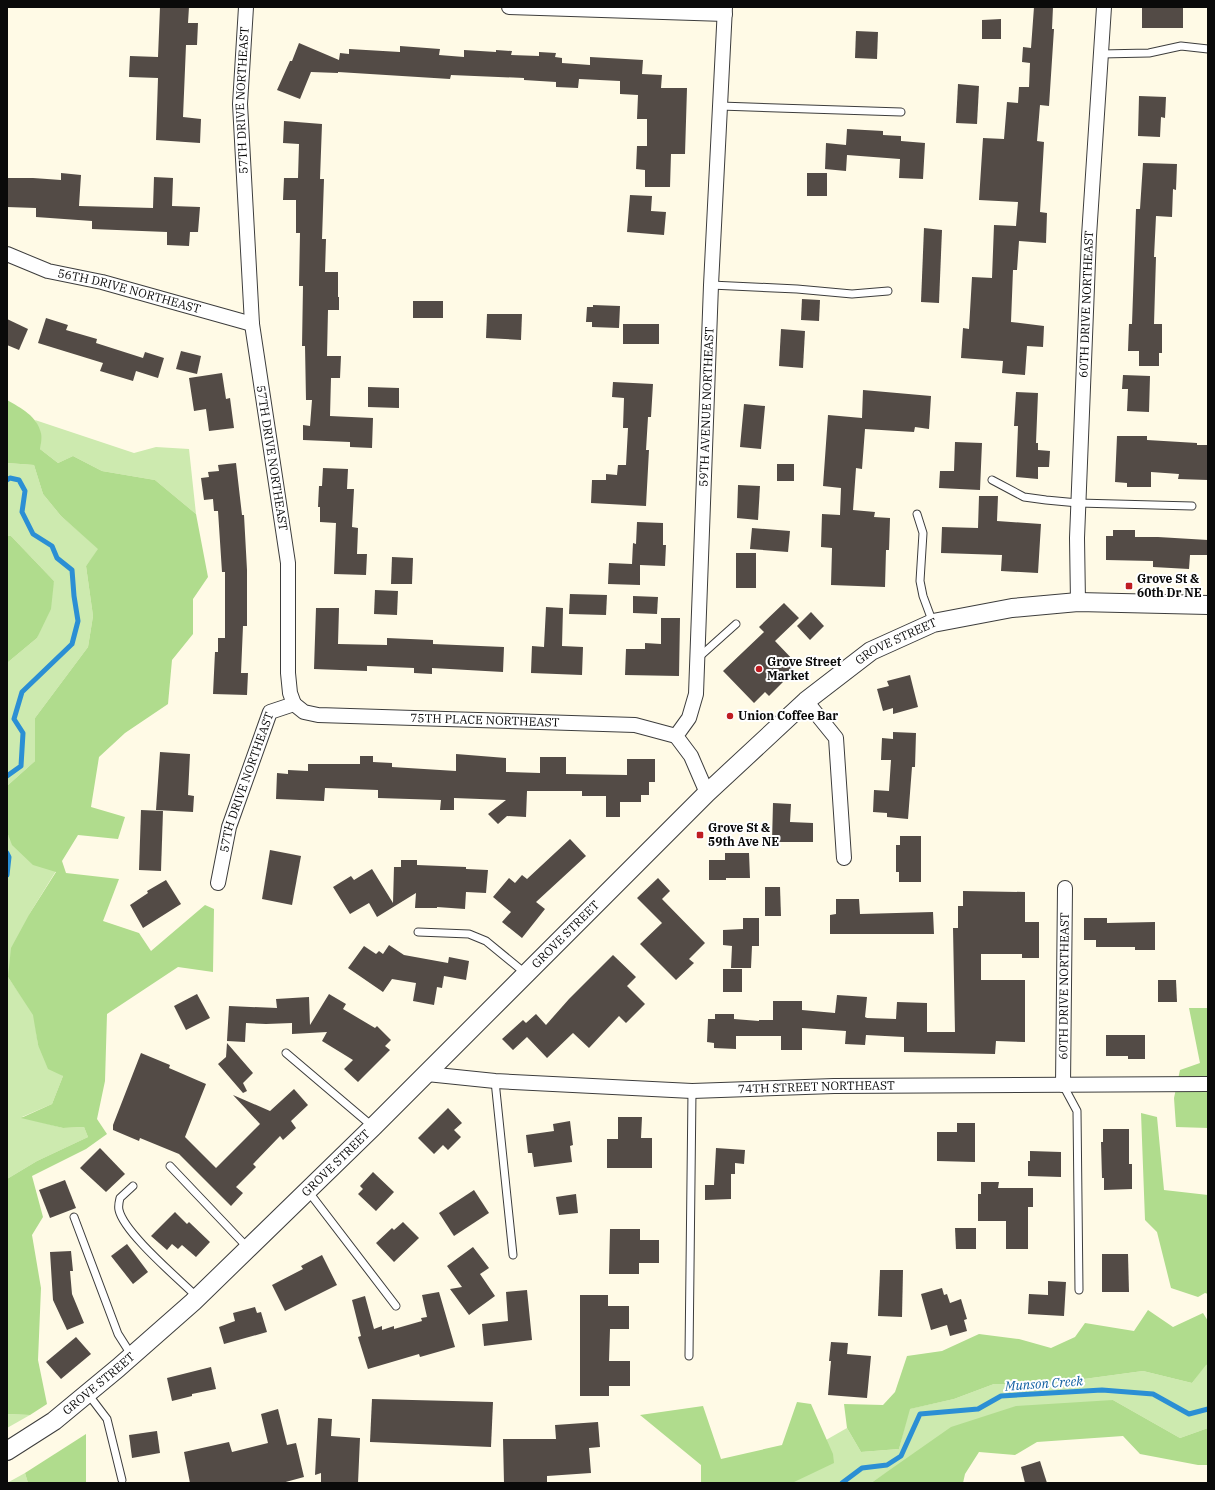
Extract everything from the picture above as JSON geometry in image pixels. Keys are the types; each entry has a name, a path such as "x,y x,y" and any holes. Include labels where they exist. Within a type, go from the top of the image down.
{"street":[{"name":"57TH DRIVE NORTHEAST","path":"218,883 229,827 270,712 294,704 290,693 288,673 288,563 252,324 240,104 246,7"},
{"path":"509,7 725,11"},
{"name":"60TH DRIVE NORTHEAST","path":"1078,602 1078,503 1089,236 1104,7"},
{"name":"59TH AVENUE NORTHEAST","path":"676,736 689,718 696,694 711,285 725,11"},
{"name":"56TH DRIVE NORTHEAST","path":"7,254 48,271 102,282 252,324"},
{"name":"GROVE STREET","path":"7,1450 54,1421 88,1394 133,1356 198,1297 427,1074 707,793 806,701 871,651 933,623 1012,608 1078,602 1208,605"},
{"path":"806,701 836,738 844,858"},
{"name":"75TH PLACE NORTHEAST","path":"294,704 304,712 318,715 635,725 676,736"},
{"path":"676,736 691,756 707,793"},
{"name":"60TH DRIVE NORTHEAST","path":"1063,1085 1065,888"},
{"name":"74TH STREET NORTHEAST","path":"427,1074 495,1081 692,1091 834,1086 1207,1084"}],"lane":[{"path":"1101,54 1149,53 1181,46 1208,49"},
{"path":"720,106 901,112"},
{"path":"711,285 797,289 852,294 888,291"},
{"path":"992,480 1024,497 1078,503 1192,506"},
{"path":"917,514 923,533 920,581 923,596 933,623"},
{"path":"697,660 736,624"},
{"path":"418,932 468,934 486,940 527,974"},
{"path":"286,1053 373,1127"},
{"path":"495,1081 512,1255"},
{"path":"1063,1085 1077,1111 1079,1290"},
{"path":"689,1356 692,1091"},
{"path":"170,1166 248,1248"},
{"path":"133,1186 120,1198 119,1210 124,1221 157,1259 198,1297"},
{"path":"308,1190 396,1306"},
{"path":"74,1218 118,1334 133,1356"},
{"path":"88,1394 107,1419 122,1480"}],"green space":[{"path":"7,400 18,406 32,417 39,427 41,435 40,449 58,463 73,456 102,471 155,480 196,514 208,577 193,599 193,634 172,660 168,704 125,733 99,757 91,807 125,817 118,839 78,835 62,861 66,873 119,879 103,921 139,933 151,951 205,905 214,909 213,972 178,967 107,1014 105,1081 97,1119 107,1134 86,1149 32,1176 43,1217 32,1235 41,1288 38,1360 47,1404 30,1415 7,1414 7,1179 37,1161 88,1137 84,1127 63,1128 21,1118 52,1104 63,1076 48,1069 38,1045 33,1015 8,977 11,948 30,913 56,872 33,865 12,845 7,832 7,786 35,761 35,718 88,647 93,616 86,566 98,549 61,516 43,494 34,465 7,463"},
{"path":"35,420 134,453 156,447 189,449 196,514 155,480 102,471 73,456 58,463 40,449 41,434"},
{"path":"7,463 34,465 43,494 61,516 99,549 86,566 93,616 88,647 35,718 35,761 7,786 7,663 37,638 54,581 11,536 7,536"},
{"path":"7,536 11,536 54,581 51,609 37,638 7,663"},
{"path":"7,832 13,845 56,871 30,913 8,977 34,1015 38,1045 63,1076 52,1104 22,1117 63,1128 84,1127 88,1137 37,1161 7,1179"},
{"path":"1189,1008 1208,1008 1208,1128 1176,1127 1174,1098 1180,1070 1200,1063"},
{"path":"1141,1113 1157,1117 1164,1190 1208,1195 1208,1294 1205,1293 1198,1297 1171,1288 1157,1232 1145,1220"},
{"path":"1148,1310 1173,1327 1203,1313 1208,1321 1208,1364 1192,1383 1143,1371 1047,1384 994,1384 954,1399 910,1409 899,1449 861,1452 847,1428 844,1404 883,1405 895,1392 907,1356 942,1351 979,1334 1019,1339 1051,1348 1075,1337 1085,1323 1134,1331"},
{"path":"1206,1364 1208,1364 1208,1428 1180,1438 1113,1400 886,1473 871,1483 792,1483 826,1440 847,1428 861,1452 899,1449 909,1409 954,1399 994,1384 1047,1384 1143,1371 1192,1383"},
{"path":"1113,1400 1180,1438 1208,1428 1208,1465 1198,1465 1140,1454 1123,1436 1037,1442 1015,1455 979,1452 965,1474 963,1483 871,1483 951,1427 1016,1406"},
{"path":"797,1402 811,1404 833,1454 834,1463 792,1483 701,1483 701,1465 640,1415 703,1406 721,1459 782,1445"},
{"path":"7,1414 30,1415 7,1428"},
{"path":"86,1434 86,1483 28,1483 25,1473"},
{"path":"25,1473 28,1483 7,1483"}],"building":[{"path":"160,7 189,7 188,23 198,23 197,45 186,45 183,117 201,119 200,143 156,140 158,78 129,77 130,56 158,57"},
{"path":"1034,7 1053,7 1052,29 1054,29 1049,106 1040,105 1037,141 1044,142 1040,212 1047,213 1046,243 1019,241 1017,270 1013,270 1011,322 1044,326 1043,347 1027,346 1025,375 1002,373 1003,361 961,358 963,328 969,329 972,277 992,278 994,225 1016,226 1018,202 979,200 983,138 1004,139 1007,102 1018,103 1019,87 1029,87 1030,63 1022,62 1023,47 1031,48"},
{"path":"1142,7 1183,7 1183,28 1142,28"},
{"path":"1001,19 1001,39 982,39 982,20"},
{"path":"856,31 878,32 877,59 855,58"},
{"path":"299,43 339,60 340,53 349,54 349,49 400,52 400,46 440,49 439,55 464,57 464,50 496,52 496,50 512,51 511,55 539,56 539,52 556,53 555,57 562,58 562,63 590,65 590,57 643,60 642,74 662,75 661,88 687,88 685,154 671,154 670,187 645,187 645,170 636,169 637,146 647,146 647,119 637,119 638,95 620,94 620,81 579,79 578,88 556,87 556,82 524,80 524,78 451,75 450,79 338,72 311,72 300,99 277,90 290,61 292,61"},
{"path":"958,84 979,86 977,124 956,123"},
{"path":"1139,96 1166,97 1165,118 1161,117 1160,137 1138,136"},
{"path":"284,121 322,124 320,179 324,179 322,239 326,239 325,272 338,272 339,297 339,310 328,310 327,356 341,356 340,378 331,378 330,416 373,418 372,448 350,447 350,442 303,440 303,425 310,426 312,400 306,400 305,346 302,346 303,286 299,286 300,233 296,233 296,200 283,200 284,178 298,178 299,144 283,143"},
{"path":"847,129 883,131 883,135 901,136 901,141 925,143 923,179 899,178 900,159 847,155 846,171 825,169 826,143 846,145"},
{"path":"1143,163 1177,164 1176,190 1173,189 1172,217 1156,216 1154,257 1156,257 1154,324 1162,324 1162,353 1159,353 1159,366 1139,366 1139,351 1128,351 1129,324 1132,324 1136,209 1140,209"},
{"path":"61,173 81,175 79,206 153,208 154,177 173,178 172,206 200,207 198,232 190,232 189,246 167,245 167,232 92,229 92,221 36,217 36,208 7,207 7,178 61,180"},
{"path":"807,173 827,173 827,196 807,196"},
{"path":"630,195 652,196 651,211 666,212 664,235 627,232"},
{"path":"924,228 942,230 939,303 921,302"},
{"path":"802,299 820,300 819,321 801,320"},
{"path":"413,301 443,301 443,318 413,318"},
{"path":"593,305 620,306 619,328 592,327 592,322 586,322 587,307 593,307"},
{"path":"487,314 522,314 521,340 486,338"},
{"path":"46,318 68,325 66,330 97,339 96,343 143,358 145,352 164,358 158,378 136,371 133,381 100,371 103,363 38,343"},
{"path":"7,319 28,329 19,350 7,345"},
{"path":"623,324 659,324 659,344 623,344"},
{"path":"781,329 805,331 803,368 779,366"},
{"path":"181,351 201,356 197,374 176,369"},
{"path":"222,373 226,399 230,398 234,428 209,431 206,409 194,411 189,378"},
{"path":"1123,375 1150,376 1149,412 1127,411 1128,389 1122,389"},
{"path":"613,382 653,384 651,417 648,417 646,450 649,450 646,506 591,503 592,480 606,480 606,474 617,475 618,465 626,465 628,428 623,428 624,398 612,397"},
{"path":"368,387 399,388 399,408 368,407"},
{"path":"863,390 931,396 929,429 915,427 914,432 865,429 862,469 856,468 853,510 875,512 874,517 890,518 889,550 886,550 885,587 831,585 832,548 821,547 822,514 840,515 841,488 823,486 828,415 862,418"},
{"path":"1016,392 1038,393 1036,443 1038,443 1038,450 1050,451 1049,467 1038,467 1038,479 1016,477 1018,426 1014,426"},
{"path":"744,404 765,406 761,449 740,447"},
{"path":"1117,436 1147,436 1147,440 1208,445 1208,480 1178,479 1179,474 1151,472 1151,487 1127,487 1127,483 1115,482"},
{"path":"955,442 982,443 980,490 939,488 940,471 954,471"},
{"path":"236,463 242,515 244,515 247,570 247,626 243,626 241,673 248,673 247,695 213,694 215,652 218,652 218,638 225,638 225,572 222,572 218,511 214,511 213,499 204,500 201,478 209,477 208,472 219,471 218,465"},
{"path":"777,464 794,464 794,481 777,481"},
{"path":"323,468 348,469 347,489 354,489 352,527 358,528 357,554 367,554 366,575 334,574 336,523 320,522 320,507 318,507 319,486 322,486"},
{"path":"738,485 760,486 758,520 737,518"},
{"path":"979,496 998,496 997,521 1041,524 1038,573 1001,571 1002,555 941,553 942,527 978,528"},
{"path":"637,522 663,523 663,545 666,545 665,566 640,565 640,585 608,584 609,563 632,564 633,543 636,544"},
{"path":"752,528 790,531 788,552 750,549"},
{"path":"1113,530 1135,530 1135,537 1208,540 1208,555 1190,555 1189,569 1153,567 1153,561 1106,560 1106,536 1113,536"},
{"path":"736,553 756,553 756,588 736,588"},
{"path":"392,557 413,558 412,584 391,584"},
{"path":"375,590 398,591 397,615 374,614"},
{"path":"570,594 607,595 606,615 569,614"},
{"path":"633,596 658,597 657,614 633,613"},
{"name":"Grove Street Market","path":"784,603 799,618 775,641 796,663 791,668 794,671 769,696 765,692 754,703 723,671 764,632 759,627"},
{"path":"546,607 563,608 562,646 583,647 582,675 531,673 532,646 544,647"},
{"path":"316,608 339,608 338,644 387,645 387,638 433,640 433,644 504,647 503,672 432,668 432,674 414,673 414,668 367,666 367,671 314,669"},
{"path":"811,612 824,626 810,640 797,626"},
{"path":"661,618 680,618 679,676 625,675 626,649 645,649 645,643 661,644"},
{"path":"910,675 918,707 893,714 893,708 883,711 877,689 889,686 887,681"},
{"path":"893,732 916,733 915,767 912,767 908,819 887,817 887,813 873,812 874,790 889,791 891,760 881,760 882,738 893,739"},
{"path":"160,752 190,754 188,795 194,796 193,812 156,810"},
{"path":"456,754 506,758 506,772 540,773 540,757 566,757 566,774 627,775 627,759 655,759 655,782 649,782 649,795 641,795 641,802 620,802 620,817 606,817 606,796 582,796 582,791 527,791 526,817 507,816 498,824 488,814 506,800 454,798 454,810 440,810 441,800 378,798 378,790 325,788 324,801 276,799 277,773 288,774 288,770 308,771 308,764 360,764 360,756 373,756 373,762 392,763 392,767 456,771"},
{"path":"773,803 791,804 790,822 813,823 813,842 772,842"},
{"path":"141,810 163,811 161,871 139,870"},
{"path":"900,836 921,836 921,882 899,882 899,872 896,872 896,845 900,845"},
{"path":"570,839 586,856 536,902 545,909 522,938 502,922 511,912 493,897 509,878 515,883 522,875 527,879"},
{"path":"270,850 301,856 292,905 262,899"},
{"path":"725,853 749,853 750,878 709,880 709,860 725,860"},
{"path":"401,860 417,860 417,865 466,867 466,869 488,870 486,893 466,892 465,909 437,907 415,908 416,893 377,917 369,903 350,914 333,887 351,876 354,880 372,869 393,903 394,867 401,867"},
{"path":"658,878 670,891 662,899 705,943 689,959 694,963 676,980 640,944 662,923 637,898"},
{"path":"166,880 181,904 143,928 130,905 148,893 147,891"},
{"path":"765,887 780,887 781,916 765,916"},
{"path":"963,891 1025,892 1025,922 1039,922 1039,958 1022,958 1022,954 981,954 981,980 1025,980 1025,1042 996,1041 995,1054 904,1052 904,1037 866,1035 865,1045 845,1044 846,1031 802,1028 802,1050 781,1050 781,1036 736,1036 736,1049 714,1048 714,1043 707,1042 708,1019 715,1019 715,1014 734,1014 734,1019 759,1021 773,1020 773,1001 802,1001 802,1010 835,1013 837,995 867,997 865,1017 867,1018 896,1019 897,1002 927,1003 927,1032 955,1032 953,928 958,928 958,906 963,906"},
{"path":"836,899 859,899 860,914 933,912 934,934 830,934 830,915 836,914"},
{"path":"743,918 759,918 759,946 752,946 751,968 731,968 732,946 723,945 723,930 743,929"},
{"path":"1084,918 1107,918 1107,923 1155,922 1155,950 1135,950 1135,947 1096,947 1096,940 1084,940"},
{"path":"389,945 404,955 448,963 449,957 469,961 466,980 444,976 442,988 437,987 434,1005 413,1001 416,983 392,979 383,992 348,968 364,946 376,954 379,951 383,954"},
{"path":"613,955 636,977 627,986 645,1004 626,1023 619,1016 589,1048 573,1033 547,1058 527,1037 513,1050 502,1039 523,1020 526,1023 536,1014 546,1025 569,999"},
{"path":"723,969 742,969 742,992 723,992"},
{"path":"1158,980 1176,980 1177,1002 1158,1002"},
{"path":"197,994 210,1018 186,1030 174,1006"},
{"path":"329,994 346,1004 343,1009 375,1028 377,1026 391,1040 385,1046 390,1050 358,1082 344,1069 353,1060 322,1041 327,1032 292,1034 292,1023 246,1023 245,1042 227,1041 229,1006 277,1008 276,999 309,997 310,1025"},
{"path":"1106,1035 1145,1035 1145,1059 1128,1059 1128,1056 1106,1056"},
{"path":"227,1043 253,1073 243,1083 247,1091 243,1093 218,1064 226,1057"},
{"path":"141,1053 170,1065 169,1068 206,1084 185,1137 216,1168 260,1124 233,1095 270,1111 294,1089 308,1105 291,1121 296,1128 283,1140 280,1136 253,1164 256,1167 236,1187 243,1193 231,1206 179,1154 140,1138 139,1141 113,1130 113,1125"},
{"path":"448,1108 462,1123 454,1130 461,1137 448,1150 443,1145 434,1154 418,1138"},
{"path":"618,1117 642,1117 641,1138 652,1138 652,1168 607,1168 607,1139 618,1139"},
{"path":"570,1121 573,1145 570,1146 572,1162 534,1167 532,1153 528,1153 526,1135 554,1131 553,1124"},
{"path":"957,1123 975,1123 975,1162 937,1161 937,1132 957,1132"},
{"path":"1103,1129 1129,1129 1129,1164 1132,1164 1132,1189 1104,1190 1104,1178 1102,1178 1101,1142 1103,1142"},
{"path":"100,1148 125,1174 106,1192 80,1168"},
{"path":"716,1148 745,1150 744,1164 735,1163 735,1174 731,1174 731,1199 705,1200 705,1185 714,1185"},
{"path":"1030,1151 1061,1152 1061,1177 1028,1176"},
{"path":"373,1172 394,1192 376,1211 358,1194 363,1189 360,1186"},
{"path":"65,1180 76,1208 50,1218 39,1190"},
{"path":"981,1182 999,1182 998,1188 1033,1188 1033,1207 1028,1207 1028,1249 1006,1249 1006,1221 978,1221 978,1194 981,1194"},
{"path":"474,1190 489,1213 454,1236 439,1213"},
{"path":"576,1194 578,1213 559,1215 556,1197"},
{"path":"175,1212 187,1224 189,1222 210,1242 196,1257 182,1245 178,1249 172,1244 167,1250 151,1236"},
{"path":"403,1222 419,1238 394,1262 376,1243 392,1228 394,1230"},
{"path":"955,1228 976,1228 976,1249 956,1249"},
{"path":"610,1229 640,1229 640,1240 659,1240 659,1263 639,1263 639,1274 609,1274"},
{"path":"127,1244 148,1272 133,1284 111,1256"},
{"path":"473,1247 489,1268 480,1274 495,1296 469,1315 450,1289 462,1287 447,1266"},
{"path":"71,1251 73,1271 70,1271 72,1294 84,1323 67,1330 53,1300 50,1252"},
{"path":"1102,1254 1128,1254 1129,1292 1102,1292"},
{"path":"322,1255 337,1285 285,1311 272,1285 303,1269 301,1266"},
{"path":"880,1270 903,1270 902,1317 878,1316"},
{"path":"1048,1281 1066,1282 1064,1316 1028,1314 1029,1294 1048,1295"},
{"path":"942,1288 944,1295 947,1294 950,1303 961,1299 967,1319 964,1320 967,1331 950,1336 947,1325 931,1330 921,1294"},
{"path":"527,1290 532,1340 484,1346 482,1324 508,1321 506,1292"},
{"path":"439,1292 455,1347 420,1357 419,1354 368,1369 358,1337 361,1336 352,1300 365,1296 374,1329 382,1326 382,1330 394,1326 394,1329 422,1321 421,1318 427,1317 422,1295"},
{"path":"580,1295 608,1295 608,1306 629,1306 629,1329 610,1329 609,1361 630,1361 630,1386 609,1386 609,1396 580,1396"},
{"path":"255,1307 257,1313 261,1312 267,1332 224,1344 219,1327 235,1321 233,1313"},
{"path":"76,1337 91,1354 61,1379 46,1362"},
{"path":"831,1342 848,1343 847,1354 871,1356 867,1398 828,1395"},
{"path":"211,1367 216,1389 192,1394 192,1396 172,1401 167,1378"},
{"path":"372,1399 493,1402 491,1447 370,1442"},
{"path":"278,1409 287,1445 296,1443 304,1477 282,1483 190,1483 184,1452 229,1442 232,1452 268,1443 261,1414"},
{"path":"318,1418 332,1419 331,1436 360,1438 358,1483 321,1483 321,1473 315,1475"},
{"path":"598,1422 600,1447 589,1448 591,1473 547,1476 547,1483 504,1483 503,1439 556,1439 555,1425"},
{"path":"157,1431 160,1453 132,1458 129,1435"},
{"path":"1040,1461 1047,1483 1025,1483 1021,1467"}],"waterway":[{"path":"7,480 10,478 19,480 25,491 22,512 33,534 52,546 57,558 72,570 78,621 72,644 22,692 14,719 23,733 21,766 7,776"},
{"path":"7,853 9,857 7,875"},
{"name":"Munson Creek","path":"842,1483 862,1468 887,1465 901,1456 920,1414 978,1409 1001,1396 1102,1390 1153,1394 1189,1414 1208,1409"}],"place":[{"name":"Grove St & 60th Dr NE","path":"1129,586"},
{"name":"Grove Street Market","path":"759,669"},
{"name":"Union Coffee Bar","path":"730,716"},
{"name":"Grove St & 59th Ave NE","path":"700,835"}]}
